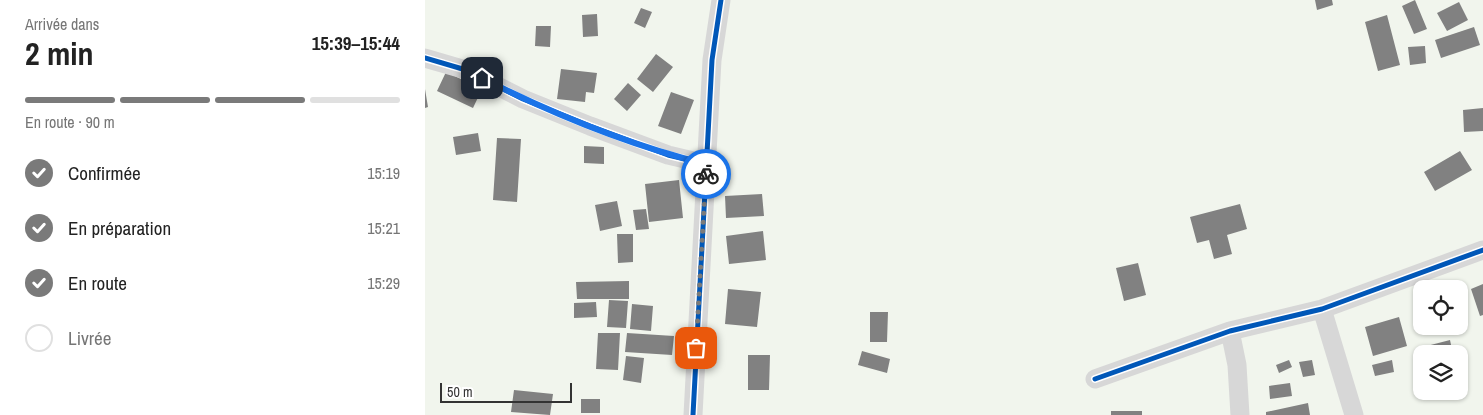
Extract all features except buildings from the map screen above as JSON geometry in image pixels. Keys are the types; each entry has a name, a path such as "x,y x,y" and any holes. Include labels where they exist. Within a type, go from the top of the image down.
{"street":[{"path":"693,415 712,60 721,0"},
{"path":"425,58 466,70 523,99 589,126 668,155 706,164"},
{"path":"1095,379 1230,331 1321,309 1483,250"},
{"path":"1321,309 1354,415"},
{"path":"1230,331 1237,365 1240,415"}],"shaded area":[{"path":"425,0 1483,0 1483,415 425,415"}],"cycle path":[{"path":"693,415 712,60 721,0"},
{"path":"425,58 466,70 523,99 590,126 668,155 706,164"},
{"path":"1095,379 1230,331 1322,309 1483,250"}],"way so far":[{"path":"696,348 706,174"}],"route":[{"path":"482,78 523,99 589,126 668,155 706,164 706,174"}]}
